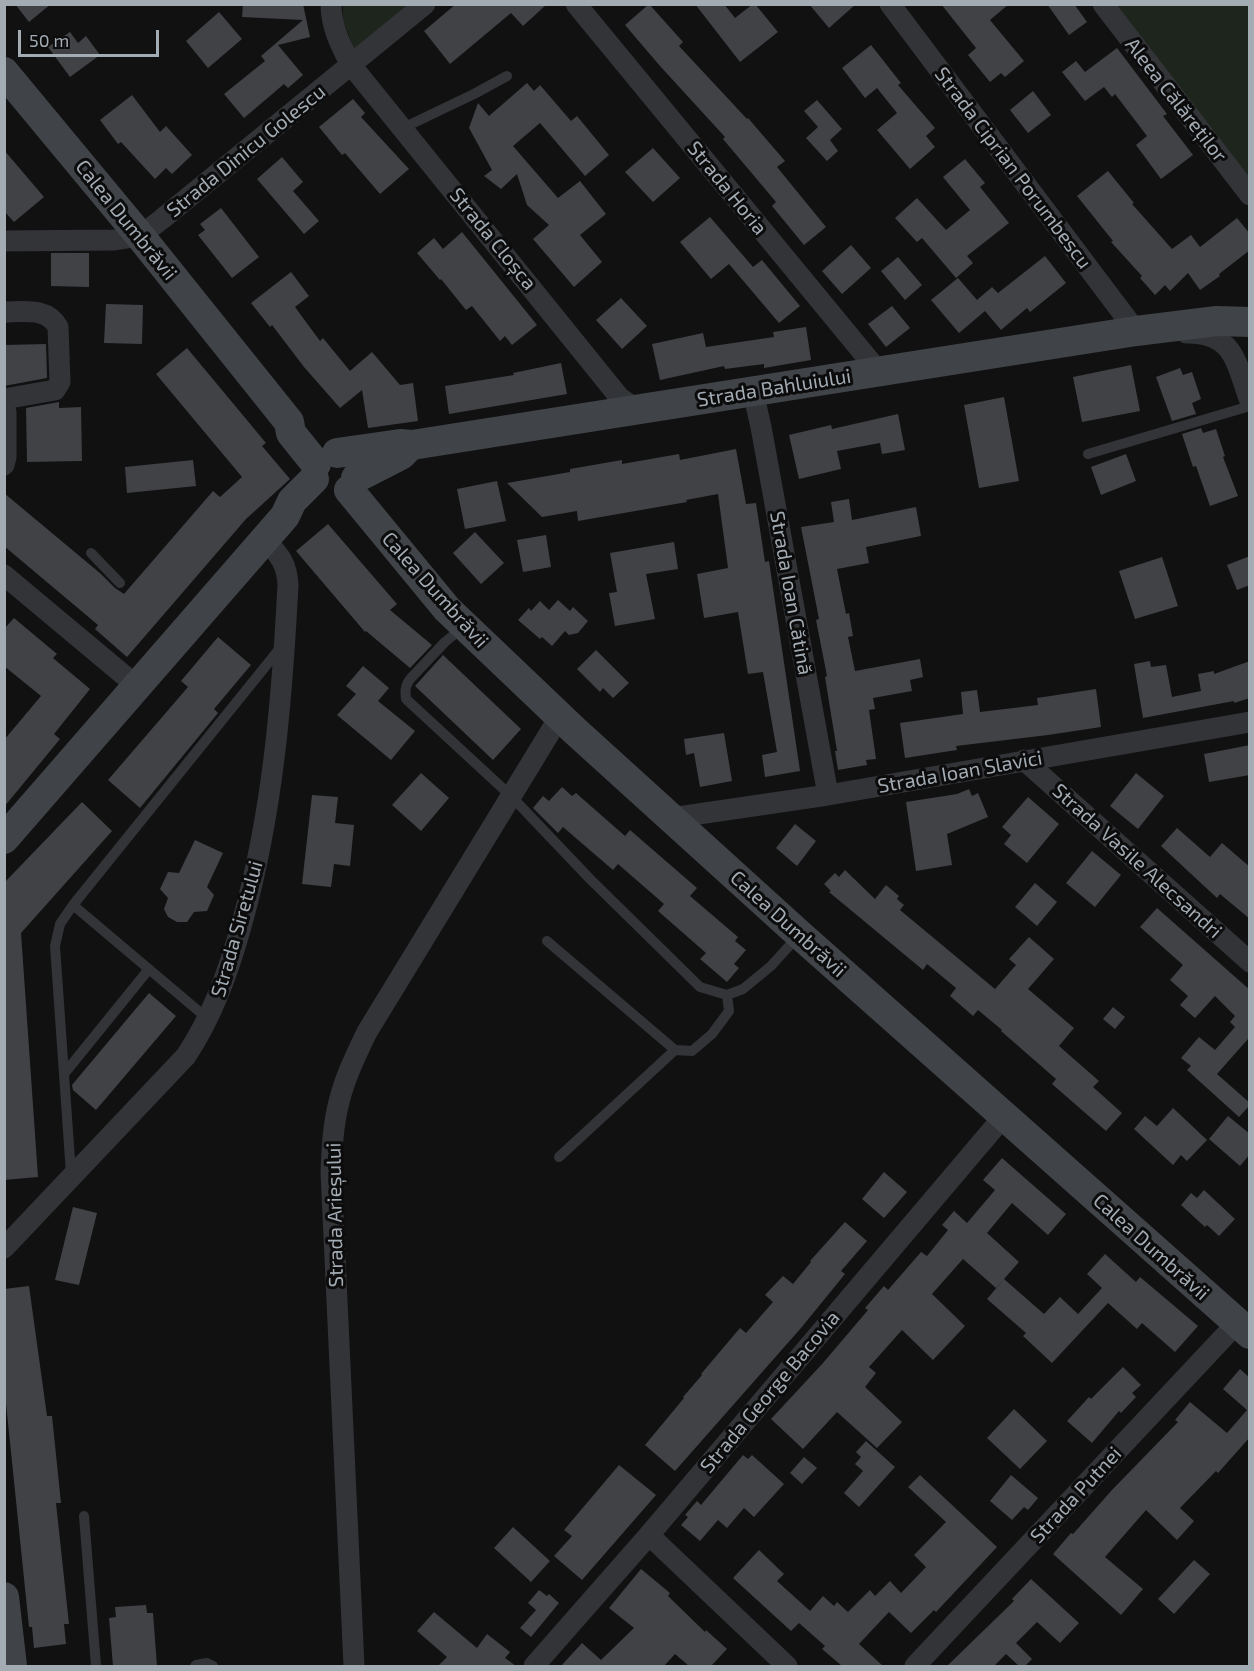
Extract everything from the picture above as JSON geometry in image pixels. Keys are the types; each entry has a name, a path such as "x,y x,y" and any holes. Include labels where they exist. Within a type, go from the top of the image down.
{"main road":[{"name":"Calea Dumbrăvii","path":"5,73 140,236 289,422 291,433 332,472 430,590 464,627 800,935 1243,1329"},
{"name":"Strada Bahluiului","path":"332,472 400,444 411,445 1136,332 1217,321 1250,322"},
{"path":"4,839 265,540 285,516 292,501 332,472"},
{"path":"4,1597 12,1666"}],"street":[{"name":"Strada Cloșca","path":"331,4 331,18 339,44 351,65 620,398 638,410"},
{"name":"Strada Dinicu Golescu","path":"140,236 425,4"},
{"name":"Strada Horia","path":"576,4 879,372"},
{"name":"Strada Ciprian Porumbescu","path":"890,4 1136,332"},
{"name":"Aleea Călăreților","path":"1103,4 1250,195"},
{"path":"4,241 115,240 140,236"},
{"path":"4,312 45,313 56,321 60,382 55,390 4,399"},
{"path":"1136,332 1199,333 1211,335 1220,340 1232,354 1250,404"},
{"path":"1232,354 1239,342 1250,332"},
{"name":"Strada Ioan Cătină","path":"753,392 828,795"},
{"path":"4,406 6,457 4,465"},
{"name":"Strada Siretului","path":"4,1248 186,1056 208,1018 233,955 258,856 270,796 276,755 285,642 288,585 286,568 280,557 265,540"},
{"path":"4,575 138,687"},
{"name":"Strada Arieșului","path":"354,1666 331,1172 338,1102 350,1068 367,1032 560,716"},
{"name":"Strada Ioan Slavici","path":"671,818 828,795 1250,722"},
{"name":"Strada Vasile Alecsandri","path":"1024,760 1250,962"},
{"name":"Strada George Bacovia","path":"534,1666 649,1535 1004,1116"},
{"name":"Strada Putnei","path":"915,1666 1243,1329"},
{"path":"649,1535 787,1666"}],"lane":[{"path":"403,128 507,76"},
{"path":"1088,454 1250,404"},
{"path":"92,553 120,583"},
{"path":"464,627 445,642 411,678 405,690 406,699 511,796 590,879 700,987 727,995 743,989 771,966 800,935"},
{"path":"71,1178 55,946 60,924 285,642"},
{"path":"73,905 208,1018"},
{"path":"547,941 675,1050 692,1051 712,1034 729,1011 727,995"},
{"path":"64,1074 149,969"},
{"path":"559,1157 675,1050"},
{"path":"84,1516 96,1666"},
{"path":"195,1666 207,1664 213,1666"}],"shaded area":[{"path":"343,5 413,5 356,54 343,20"},
{"path":"1103,5 1249,5 1249,195"}],"building":[{"path":"15,4 51,4 29,22"},
{"path":"243,4 303,4 310,37 278,45 303,75 288,88 284,84 244,118 224,94 265,61 261,56 303,20 242,17"},
{"path":"456,4 547,4 523,26 511,13 450,64 424,31"},
{"path":"649,4 683,42 679,46 748,118 785,161 777,167 826,227 804,245 772,206 776,202 723,139 725,137 625,25"},
{"path":"695,4 724,4 735,18 755,4 778,32 740,62"},
{"path":"809,4 856,4 829,28"},
{"path":"941,4 1009,4 990,20 1024,61 1005,77 1001,73 990,82 968,55 976,48"},
{"path":"1047,4 1074,4 1087,22 1069,35"},
{"path":"219,12 242,39 208,68 186,41"},
{"path":"70,32 78,43 86,36 100,55 70,77 48,47"},
{"path":"871,45 901,83 898,85 935,128 926,136 935,147 910,169 877,130 897,113 877,88 865,98 842,68"},
{"path":"1117,48 1167,114 1163,116 1193,155 1161,179 1136,145 1147,136 1115,94 1112,97 1104,87 1085,101 1062,72 1076,61 1085,72"},
{"path":"527,83 534,91 540,85 571,121 577,116 609,155 585,176 540,123 513,146 558,198 580,181 606,214 580,235 602,262 574,287 533,239 549,225 527,205 517,174 501,189 484,176 492,170 469,128 478,103 489,116"},
{"path":"1033,91 1051,115 1028,133 1010,110"},
{"path":"132,95 160,132 166,126 192,155 172,174 166,168 155,179 121,142 118,144 100,120"},
{"path":"353,99 365,113 361,117 409,169 380,194 345,153 342,155 319,127"},
{"path":"817,100 842,129 830,140 838,151 827,161 806,138 818,127 804,111"},
{"path":"653,148 680,178 653,202 625,172"},
{"path":"4,150 44,197 14,222 4,211"},
{"path":"282,157 303,182 293,191 319,221 304,234 257,179"},
{"path":"965,159 985,183 980,187 1009,223 967,256 973,263 956,278 922,238 917,242 895,218 917,198 946,230 970,210 943,177"},
{"path":"1108,171 1134,203 1132,204 1172,249 1191,235 1200,247 1237,218 1250,234 1250,250 1200,290 1188,273 1170,291 1165,285 1155,295 1077,196"},
{"path":"221,208 259,257 232,278 198,235 205,230 200,224"},
{"path":"710,217 753,267 762,260 800,306 779,323 729,264 711,279 680,242"},
{"path":"462,232 537,325 512,345 505,336 500,341 472,306 466,310 417,253 434,238 443,249"},
{"path":"851,245 871,268 842,294 822,271"},
{"path":"51,253 89,253 89,287 51,286"},
{"path":"1045,256 1066,283 1030,312 1027,308 1001,330 985,311 959,333 931,300 958,278 977,300 992,287 998,293"},
{"path":"898,257 922,285 905,300 881,271"},
{"path":"291,272 309,296 295,307 320,341 323,338 350,371 372,352 400,385 413,383 418,421 368,428 362,390 340,408 304,367 272,325 270,327 251,303"},
{"path":"621,298 647,326 622,349 596,320"},
{"path":"106,304 143,305 142,344 104,343"},
{"path":"892,306 910,328 886,347 868,324"},
{"path":"806,327 811,360 764,368 764,364 725,369 724,366 660,380 652,344 703,333 706,347 774,337 773,332"},
{"path":"46,344 47,378 4,386 4,345"},
{"path":"187,348 266,443 262,446 290,479 246,519 127,657 95,629 98,625 4,546 4,493 124,594 213,491 220,497 242,477 156,374"},
{"path":"561,363 567,394 449,414 445,386 514,375 513,373"},
{"path":"1131,365 1140,411 1082,422 1073,377"},
{"path":"1180,368 1183,375 1192,372 1201,399 1192,403 1196,414 1172,421 1156,377"},
{"path":"1004,397 1019,481 979,488 964,405"},
{"path":"59,402 59,408 81,407 82,461 27,462 26,408"},
{"path":"898,414 905,450 882,454 880,443 837,451 841,469 799,479 789,435 831,425 832,429"},
{"path":"1201,428 1203,433 1216,429 1225,456 1223,457 1238,496 1210,506 1182,434"},
{"path":"736,449 746,504 756,503 765,562 769,561 800,771 765,777 762,755 777,752 763,672 748,674 738,612 704,618 697,574 728,568 718,494 686,500 687,502 578,521 577,511 542,517 507,483 622,460 622,464 679,454 680,460"},
{"path":"1126,454 1136,481 1101,495 1091,467"},
{"path":"193,460 196,486 127,493 125,467"},
{"path":"497,481 506,521 465,529 457,489"},
{"path":"849,499 852,520 916,507 921,536 866,547 869,563 837,569 846,614 849,613 853,636 848,637 855,671 920,659 923,677 910,680 912,691 873,698 875,709 869,710 876,759 866,760 867,765 838,770 825,677 827,676 816,620 819,619 801,527 834,522 831,502"},
{"path":"328,524 397,604 390,610 432,645 410,668 365,632 296,551"},
{"path":"475,532 504,563 481,584 453,553"},
{"path":"546,535 551,567 523,572 517,540"},
{"path":"674,542 678,569 646,574 655,619 615,626 609,593 617,592 610,553"},
{"path":"1250,556 1250,585 1237,590 1227,565"},
{"path":"1162,557 1178,606 1135,619 1119,571"},
{"path":"558,600 570,611 573,607 588,621 578,633 569,635 565,631 552,646 518,620 529,608 531,611 540,601 549,610"},
{"path":"14,618 57,654 53,658 90,689 54,734 60,739 4,807 4,740 41,696 4,666 4,629"},
{"path":"218,637 251,665 214,709 218,713 140,808 108,780 188,687 181,681"},
{"path":"596,650 629,683 613,698 603,688 600,692 577,669"},
{"path":"443,655 521,729 493,760 415,686"},
{"path":"1150,661 1151,667 1166,665 1172,697 1201,691 1198,674 1214,671 1214,674 1250,661 1250,698 1234,703 1234,701 1143,718 1134,664"},
{"path":"363,666 389,688 378,701 415,731 391,760 337,715 356,694 346,686"},
{"path":"1096,689 1101,727 956,746 957,750 905,758 900,723 963,714 961,692 977,690 980,712 1038,705 1037,698"},
{"path":"724,733 732,781 700,787 694,753 686,755 684,739"},
{"path":"1250,745 1250,775 1209,782 1204,754"},
{"path":"421,773 449,798 421,831 392,805"},
{"path":"1136,773 1164,796 1138,829 1110,806"},
{"path":"562,787 572,796 576,793 625,836 630,830 697,888 690,896 738,937 735,941 746,950 734,964 739,968 727,982 700,959 706,953 658,911 664,904 618,864 613,870 563,827 558,833 533,808 543,796 549,801"},
{"path":"969,789 972,796 978,793 988,817 947,834 952,865 916,871 906,802 957,794"},
{"path":"312,795 338,797 335,823 354,825 350,866 334,864 331,887 302,884"},
{"path":"1028,797 1059,824 1027,863 1004,844 1011,835 1002,827"},
{"path":"82,802 112,831 21,933 38,1177 4,1180 4,883"},
{"path":"795,824 816,841 797,866 776,848"},
{"path":"1177,828 1210,857 1222,843 1250,867 1250,919 1220,894 1217,898 1161,846"},
{"path":"195,840 223,853 207,887 214,895 207,911 194,912 187,922 177,922 168,917 164,909 168,898 160,889 168,872 179,873"},
{"path":"1092,851 1121,875 1095,907 1066,883"},
{"path":"845,870 875,899 886,885 899,896 897,899 904,905 900,910 995,989 1016,965 1009,959 1029,937 1054,959 1028,989 1074,1028 1059,1046 1099,1081 1093,1087 1122,1113 1106,1131 1052,1084 1056,1079 1002,1030 978,1010 973,1016 950,996 956,988 927,964 923,970 829,892 831,891 824,884 835,873 839,877"},
{"path":"1035,883 1057,902 1037,926 1015,907"},
{"path":"1157,908 1250,990 1250,1040 1248,1039 1217,1074 1250,1103 1239,1117 1187,1070 1191,1066 1181,1058 1199,1037 1215,1050 1235,1027 1230,1022 1235,1016 1215,996 1195,1018 1180,1005 1188,996 1170,980 1183,965 1140,927"},
{"path":"149,993 176,1016 96,1110 73,1090 72,1085"},
{"path":"1113,1007 1125,1017 1115,1029 1103,1019"},
{"path":"1173,1108 1207,1140 1187,1161 1181,1155 1173,1165 1134,1129 1145,1116 1157,1126"},
{"path":"1228,1116 1250,1134 1250,1154 1240,1166 1209,1139"},
{"path":"1002,1158 1066,1214 1048,1235 1012,1203 987,1233 1019,1262 996,1288 963,1259 932,1294 965,1326 933,1360 902,1330 869,1367 876,1373 865,1387 902,1422 877,1448 837,1412 803,1449 771,1419 823,1363 868,1310 865,1308 884,1286 888,1290 921,1252 927,1256 948,1230 942,1225 954,1211 967,1223 995,1190 983,1180"},
{"path":"884,1172 907,1192 884,1218 862,1199"},
{"path":"1204,1190 1235,1219 1219,1236 1207,1225 1205,1227 1181,1205 1191,1193 1197,1198"},
{"path":"73,1207 97,1213 79,1285 55,1280"},
{"path":"845,1222 867,1241 841,1271 845,1274 801,1328 675,1471 645,1445 740,1328 746,1333 773,1302 765,1295 783,1276 793,1284"},
{"path":"1105,1254 1136,1282 1140,1277 1198,1326 1175,1352 1142,1323 1137,1329 1108,1303 1052,1363 1023,1336 1026,1333 987,1299 1004,1279 1044,1314 1060,1297 1078,1314 1102,1288 1087,1274"},
{"path":"29,1286 47,1416 52,1416 61,1503 56,1503 69,1624 64,1624 66,1644 34,1648 32,1627 29,1627 4,1384 4,1289"},
{"path":"1123,1367 1141,1385 1132,1393 1136,1397 1121,1413 1119,1411 1092,1443 1067,1421 1089,1397 1091,1399"},
{"path":"1240,1369 1250,1378 1250,1437 1218,1473 1216,1471 1180,1508 1194,1521 1177,1540 1146,1510 1105,1557 1143,1589 1121,1615 1053,1554 1178,1422 1175,1420 1190,1402 1227,1433 1247,1410 1223,1389"},
{"path":"1014,1409 1047,1441 1020,1469 987,1438"},
{"path":"866,1441 895,1467 859,1507 844,1493 863,1471 855,1464 861,1457 856,1452"},
{"path":"743,1455 748,1459 752,1455 784,1484 754,1517 744,1508 727,1528 718,1520 700,1541 681,1525 688,1517 685,1515 697,1501 701,1505"},
{"path":"804,1457 817,1468 802,1484 790,1473"},
{"path":"619,1465 656,1495 582,1580 554,1556 572,1536 564,1530"},
{"path":"920,1475 997,1547 936,1612 934,1610 911,1633 889,1612 859,1644 883,1666 842,1666 822,1649 825,1646 799,1623 791,1631 733,1578 759,1550 784,1574 777,1581 810,1611 823,1596 834,1606 837,1602 848,1612 870,1590 875,1596 890,1581 901,1593 926,1567 914,1555 946,1522 908,1487"},
{"path":"1011,1475 1038,1498 1028,1510 1024,1507 1012,1520 990,1501"},
{"path":"513,1527 550,1561 531,1582 494,1548"},
{"path":"1194,1560 1210,1574 1174,1614 1158,1599"},
{"path":"641,1569 670,1593 668,1596 705,1632 706,1630 727,1649 711,1666 689,1666 675,1654 664,1666 561,1666 582,1643 601,1660 634,1628 609,1608"},
{"path":"1031,1579 1079,1623 1060,1643 1037,1622 1016,1643 1032,1659 1025,1666 1019,1666 1006,1654 994,1666 947,1666 1014,1601 1012,1599"},
{"path":"539,1590 547,1596 549,1594 559,1603 531,1637 520,1628 536,1610 528,1603"},
{"path":"146,1605 147,1613 153,1613 157,1666 113,1666 109,1618 116,1617 115,1607"},
{"path":"434,1612 477,1648 487,1634 510,1652 505,1658 516,1666 438,1666 447,1657 417,1631"}]}
